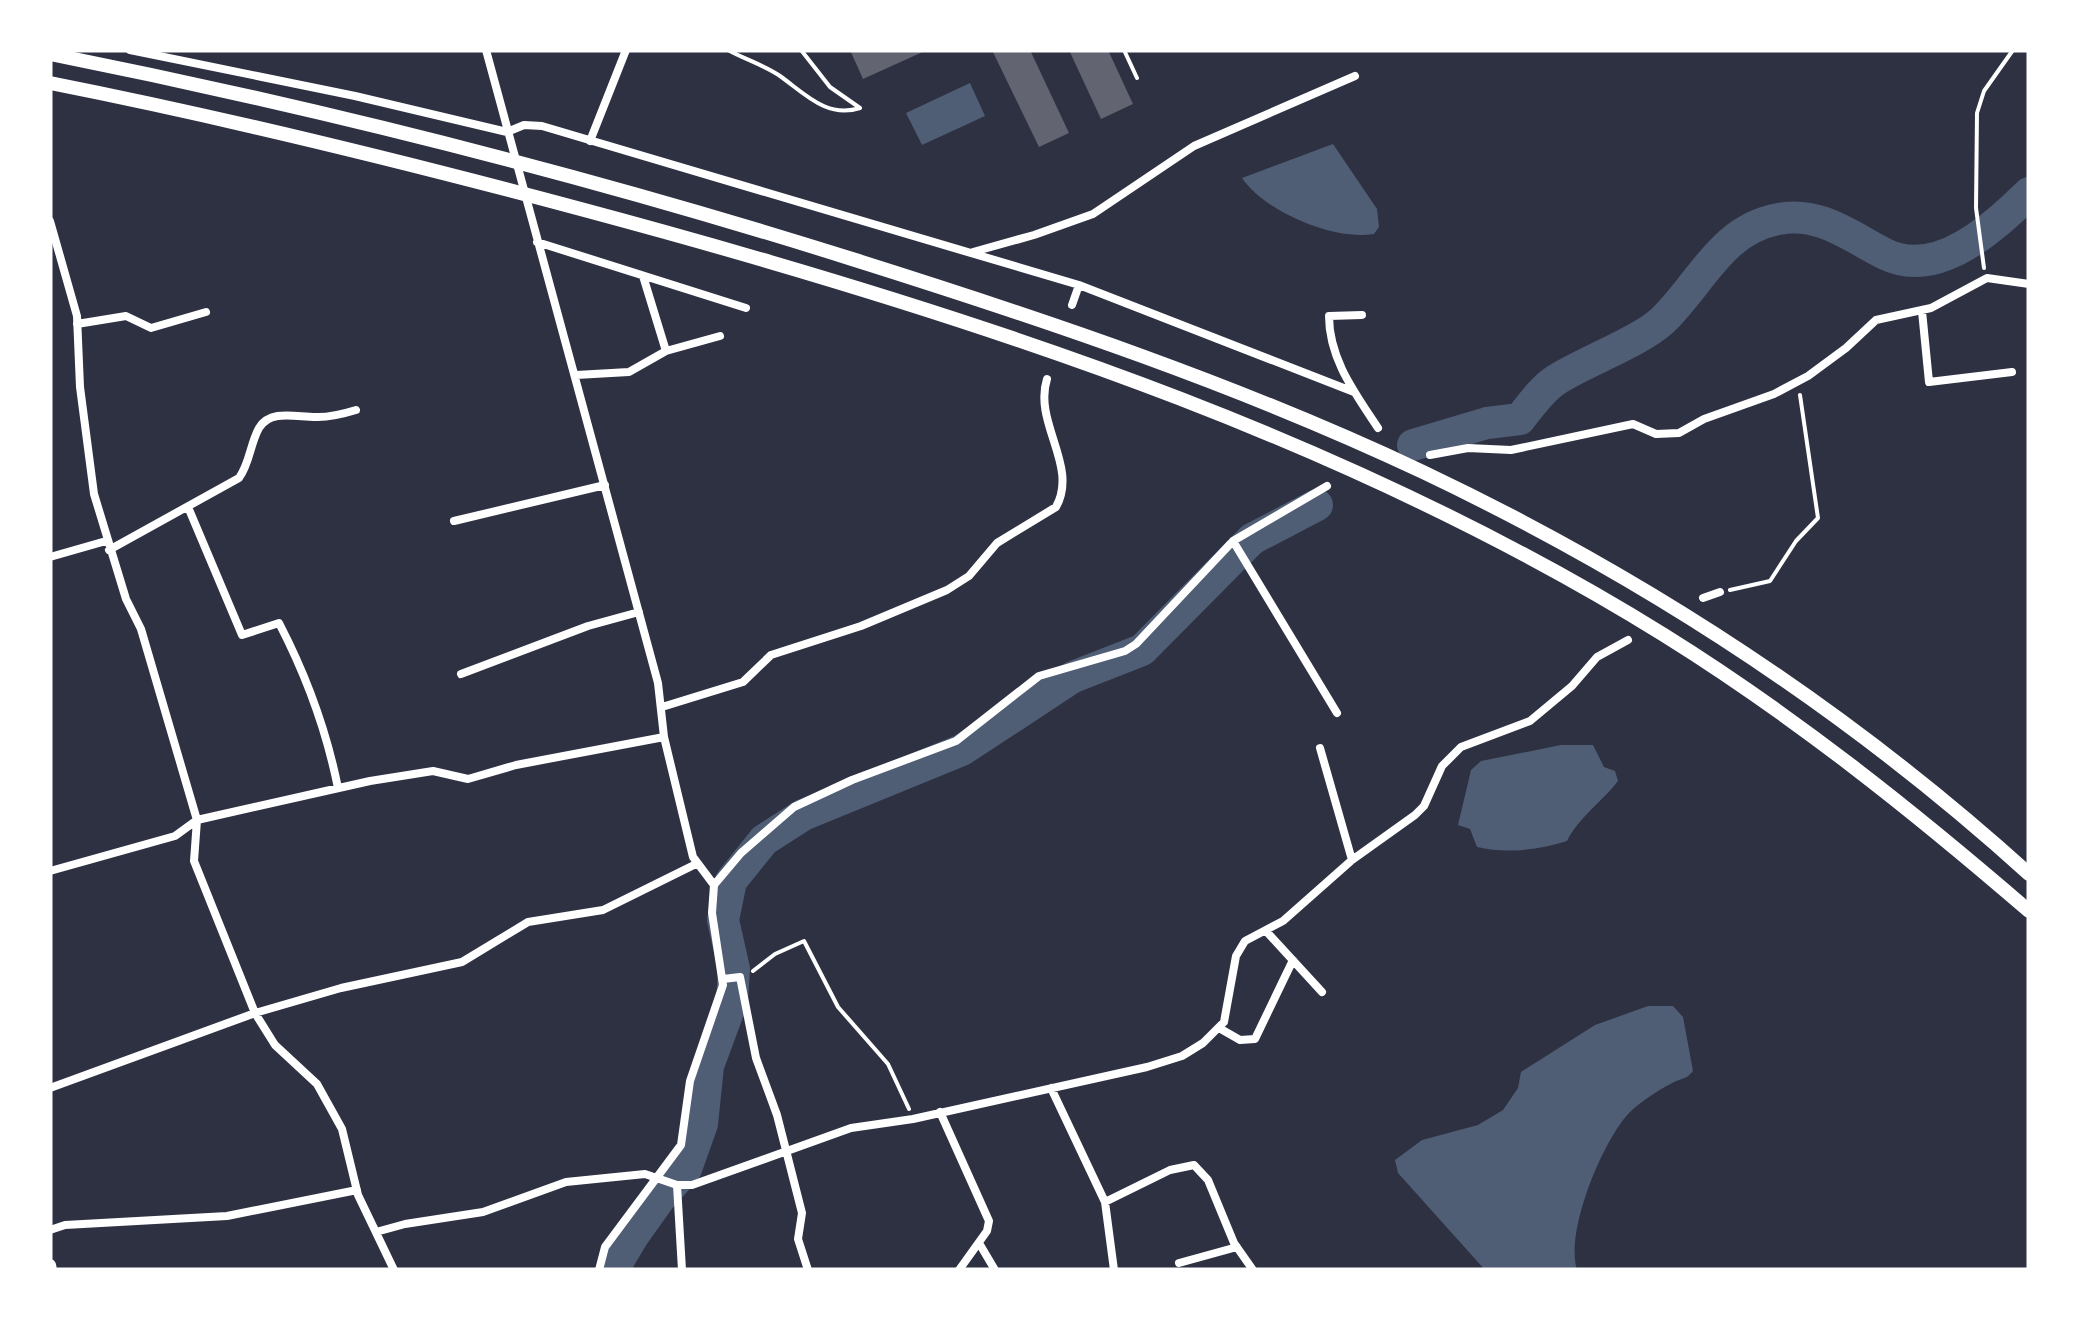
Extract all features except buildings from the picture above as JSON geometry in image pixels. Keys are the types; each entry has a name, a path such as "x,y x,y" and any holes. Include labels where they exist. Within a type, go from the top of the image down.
{"highway":[{"path":"50,54 313,112 533,167 788,239 1034,317 1225,387 1424,472 1595,562 1747,656 1903,768 2029,874"},
{"path":"50,83 307,138 778,264 1016,340 1217,414 1411,498 1579,585 1731,678 1884,789 2029,911"}],"street":[{"path":"130,50 507,132 533,125 590,140 1079,286 1354,392"},
{"path":"486,50 639,612 662,708 664,737 696,864 714,885"},
{"path":"590,140 626,50"},
{"path":"973,252 1093,214 1194,146 1355,76"},
{"path":"50,220 78,324 80,387 94,494 108,546 140,629 197,820 194,861 255,1013 275,1044 317,1084 342,1129 357,1190 394,1270"},
{"path":"537,242 746,308"},
{"path":"643,276 666,352"},
{"path":"1430,455 1468,448 1511,450 1633,424 1668,436 1798,381 1846,348 1876,320 1922,310 1987,278 2029,284"},
{"path":"1072,305 1079,286"},
{"path":"1922,310 1930,382 2012,372"},
{"path":"78,324 126,316 151,328 206,312"},
{"path":"1362,315 1329,316 1332,348 1378,428"},
{"path":"576,375 628,372 666,352 720,336"},
{"path":"662,708 743,682 770,655 861,626 948,590 968,576 997,543 1056,507 1064,482 1043,400 1047,379"},
{"path":"50,556 108,546 238,478 266,419 283,414 336,416 356,410"},
{"path":"454,521 605,485"},
{"path":"599,1270 605,1248 681,1145 690,1081 723,979 712,913 714,885 742,853 794,808 852,780 956,741 1039,676 1107,658 1136,644 1233,541 1327,486"},
{"path":"188,507 242,635 279,623 310,683 338,788"},
{"path":"1233,541 1337,713"},
{"path":"1702,598 1720,592"},
{"path":"461,674 575,631 639,612"},
{"path":"376,1232 483,1212 566,1182 644,1174 677,1185 692,1185 851,1128 913,1119 1182,1056 1203,1043 1224,1022 1236,956 1245,941 1310,900 1352,860 1424,806 1442,766 1461,747 1530,721 1572,686 1596,657 1628,640"},
{"path":"50,871 175,836 197,820 338,788 434,772 468,779 516,765 664,737"},
{"path":"1320,748 1352,860"},
{"path":"50,1088 255,1013 342,988 462,962 528,922 603,910 696,864"},
{"path":"1266,930 1322,992"},
{"path":"1218,1028 1240,1040 1255,1038 1293,960"},
{"path":"723,979 740,978 756,1058 788,1151 802,1214 798,1240 808,1270"},
{"path":"1051,1088 1105,1202 1114,1270"},
{"path":"940,1112 986,1209 987,1231 959,1270"},
{"path":"1105,1202 1170,1170 1194,1166 1208,1180 1236,1247 1253,1270"},
{"path":"677,1185 682,1270"},
{"path":"50,1230 227,1216 357,1190"},
{"path":"979,1243 995,1270"},
{"path":"1178,1263 1236,1247"}],"lane":[{"path":"728,50 777,74 805,97 828,108 850,112 860,108 830,87 801,50"},
{"path":"1124,50 1137,78"}],"path":[{"path":"1987,278 1976,225 1977,113 1984,90 2013,50"},
{"path":"1720,592 1770,581 1818,518 1798,381"},
{"path":"740,978 804,940 838,1007 888,1064 913,1119"}],"water":[{"path":"970,83 985,116 922,145 906,113"},
{"path":"1333,144 1377,209 1379,227 1374,234 1340,233 1283,213 1242,178"},
{"path":"1561,745 1593,745 1604,767 1615,771 1618,781 1567,841 1522,850 1477,847 1470,829 1458,825 1471,770 1481,761"},
{"path":"1648,1006 1673,1006 1683,1017 1693,1071 1634,1109 1608,1144 1581,1211 1576,1234 1577,1270 1485,1270 1398,1173 1395,1160 1422,1140 1478,1125 1503,1110 1518,1088 1521,1072 1595,1025"}],"waterway":[{"path":"1413,445 1487,423 1520,419 1556,380 1640,337 1662,321 1727,246 1759,225 1779,219 1808,219 1835,227 1885,254 1925,260 1964,246 2029,193"},
{"path":"617,1270 633,1236 686,1169 702,1124 708,1066 732,1001 734,969 723,920 731,881 764,840 803,815 962,750 1073,677 1142,650 1252,539 1317,505"}]}
